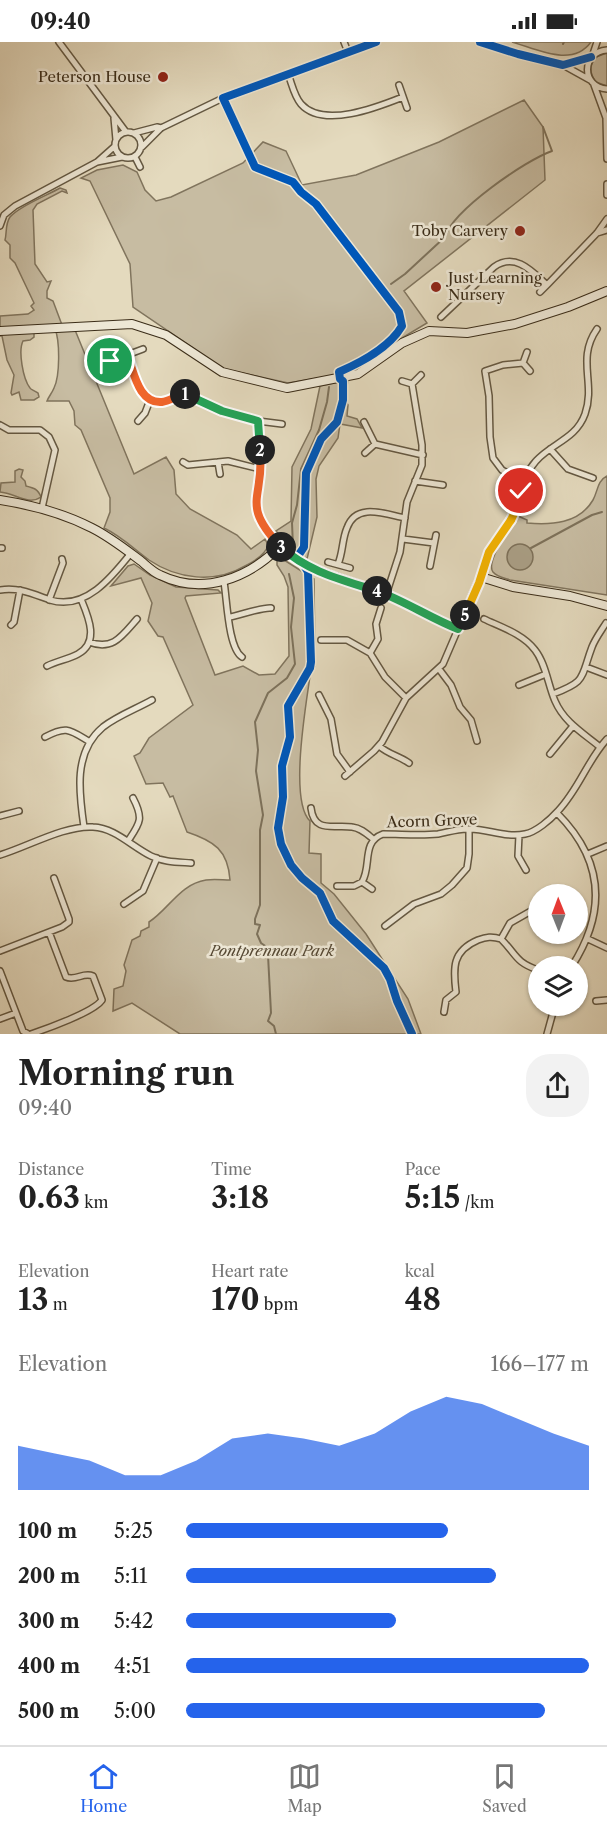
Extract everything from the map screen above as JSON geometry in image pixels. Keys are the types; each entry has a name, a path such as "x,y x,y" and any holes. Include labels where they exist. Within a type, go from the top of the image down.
{"street":[{"path":"59,42 126,132"},
{"path":"344,42 348,52"},
{"path":"97,162 122,157 131,159 161,128 223,98 376,42"},
{"path":"480,42 492,47 496,44 518,54 563,65 607,89"},
{"path":"597,42 587,69 607,118 607,159"},
{"path":"563,65 592,56 598,51 607,50"},
{"path":"288,74 301,104 311,112 320,115 362,111 403,97"},
{"path":"399,85 407,108"},
{"path":"114,118 116,151 122,157"},
{"path":"0,226 4,215 15,206 97,162 116,143 122,133 161,128"},
{"path":"134,133 140,138 142,147"},
{"path":"135,157 140,167"},
{"path":"607,184 607,195"},
{"path":"540,292 597,233 607,219"},
{"path":"597,233 607,230"},
{"path":"441,316 502,262 511,261 523,265 547,285"},
{"path":"0,331 132,324 166,335 222,372 288,388 358,374 402,343 429,332 467,333 515,324 568,307 607,291"},
{"path":"320,695 331,719 337,754 348,774 379,746 406,698 446,660 492,546 516,510 524,482 535,462 574,433 585,413 589,394 586,358 591,337 597,329"},
{"path":"584,332 591,337"},
{"path":"110,361 143,349"},
{"path":"523,363 527,352"},
{"path":"127,355 140,390 150,400 163,402 185,394 222,411 258,421 282,424"},
{"path":"484,371 503,365 523,363"},
{"path":"523,363 530,371"},
{"path":"480,364 484,371 489,396 493,458 502,470 524,482"},
{"path":"412,384 421,375"},
{"path":"402,381 412,384"},
{"path":"386,595 398,562 407,502 422,465 423,455 412,384"},
{"path":"138,421 146,413 150,400"},
{"path":"258,421 260,469 255,500 257,514 280,546 310,568 386,595 434,620 458,629"},
{"path":"364,422 375,444"},
{"path":"0,425 9,430 40,430 52,441 54,455 42,508"},
{"path":"375,444 423,455"},
{"path":"365,453 375,444"},
{"path":"550,449 568,469 593,478"},
{"path":"183,462 188,465 232,462 260,469"},
{"path":"218,462 220,474"},
{"path":"415,481 443,485"},
{"path":"0,500 42,508 92,528 159,575 198,584 224,582 252,570 280,546"},
{"path":"338,564 347,526 360,512 374,511 405,518"},
{"path":"430,566 436,535"},
{"path":"403,538 434,543"},
{"path":"0,590 20,590 65,603 81,598 104,585 131,554"},
{"path":"50,600 63,563 62,559"},
{"path":"328,562 350,568"},
{"path":"481,577 513,587 576,597 607,606"},
{"path":"224,582 233,643 242,657"},
{"path":"11,625 14,622 20,590"},
{"path":"47,666 79,654 89,642 89,622 81,598"},
{"path":"230,617 271,608"},
{"path":"370,653 378,639 376,624 381,608"},
{"path":"89,642 100,646 108,645 120,638 137,619"},
{"path":"484,619 517,634 534,648 563,716 600,747"},
{"path":"553,694 579,681 586,667 592,645 606,623"},
{"path":"321,640 347,640 370,653 384,677 406,698"},
{"path":"586,667 607,675"},
{"path":"438,669 451,685 460,707 471,720 477,741"},
{"path":"519,685 546,674"},
{"path":"84,827 80,775 82,761 90,742 110,722 152,700"},
{"path":"550,754 573,726"},
{"path":"45,737 58,730 67,729 90,742"},
{"path":"526,870 518,856 519,835 533,831 557,813 571,796 607,739"},
{"path":"379,746 388,754 409,763"},
{"path":"128,841 140,820 133,798"},
{"name":"Acorn Grove","path":"311,808 312,818 317,823 324,826 353,827 373,839"},
{"path":"0,816 19,811"},
{"path":"557,813 573,829 588,854 594,878 596,904 588,939 607,948"},
{"path":"0,855 84,827 105,829 157,858 191,863"},
{"path":"385,926 414,904 441,894 467,868 469,829"},
{"name":"Acorn Grove","path":"362,882 366,873 369,846 373,839 383,834 430,834 469,829 519,835"},
{"path":"588,854 607,846"},
{"path":"124,904 141,895 157,858"},
{"path":"0,951 66,925 69,918 54,878"},
{"path":"338,886 354,886 362,882 372,889"},
{"path":"501,939 510,923 528,913"},
{"path":"0,972 23,1031 29,1034 98,1006 102,1000 93,976 85,974 74,978 66,977 49,932"},
{"path":"444,1012 446,1000 456,992 455,973 458,955 471,943 485,937 501,939 515,958 528,967"},
{"path":"596,1001 607,1000"},
{"path":"0,1019 16,1013"},
{"path":"547,1034 552,1016"},
{"path":"51,1027 54,1034"}],"green space":[{"path":"512,42 591,42 583,50 564,55 543,52"},
{"path":"607,53 607,86 596,82 591,69 596,57"},
{"path":"524,100 543,127 545,180 404,291 427,323 342,374 288,383 224,369 133,307 130,264 90,181 81,178 97,170 123,165 137,172 145,190 156,201 171,197 243,163 263,142 286,151 302,185 356,175 439,142"},
{"path":"60,188 66,190 67,193 62,191 37,204 33,210 35,264 47,282 51,281 47,298 53,301 62,325 30,331 34,333 34,337 23,341 21,358 23,372 27,384 38,393 39,397 34,400 21,400 19,392 12,395 11,393 14,375 7,360 2,336 0,336 0,316 28,314 34,310 31,306 34,303 15,263 10,258 10,245 5,240 8,220 20,209"},
{"path":"55,329 75,330 134,474 166,457 174,470 176,494 190,509 237,535 251,549 265,539 268,545 262,555 233,572 209,577 184,575 149,560 104,528 110,512 110,498 81,430 75,425 74,411 69,401 47,401 56,383 58,367"},
{"path":"348,380 345,400 348,405 347,416 357,419 362,428 340,424 338,438 319,466 316,479 317,517 307,559 276,531 291,521 292,467 311,429 320,386"},
{"path":"23,470 21,477 26,486 35,489 41,497 26,500 0,492 1,483 15,482 15,471"},
{"path":"607,476 607,595 510,580 493,572 491,567 496,552 518,516 527,520 527,523 536,524 555,523 572,518 587,508 593,500 599,483"},
{"name":"Pontprennau Park","path":"281,558 314,579 315,666 310,676 305,708 300,774 304,810 310,821 309,853 321,854 321,883 334,894 366,934 408,999 421,1034 180,1034 132,1003 113,1011 114,989 123,986 126,971 124,965 132,940 140,936 141,931 149,927 149,922 189,886 206,880 230,880 223,854 212,843 187,832 173,796 170,797 163,783 146,784 134,756 140,753 149,738 193,705 163,637 158,636 148,621 152,603 141,578 111,586 128,566 134,564 150,575 176,587 218,590 221,593 186,596 185,598 215,675 243,666 259,675 275,674 289,656 288,587 277,565 277,560"}],"shaded area":[{"path":"520,544 529,548 533,557 529,566 520,570 511,566 507,557 511,548"}],"waterway":[{"path":"391,284 445,237 461,213 476,200 525,164 552,151 543,127"},
{"path":"293,546 292,523 297,505 301,469 319,430 329,387"},
{"path":"531,548 592,515 602,512"},
{"path":"276,1034 274,1026 268,1021 271,1013 268,955 271,950 261,943 257,934 260,925 255,924 260,905 260,830 263,815 256,771 258,750 255,722 268,693 287,678 295,664 291,627 294,598 289,574"}],"cycle path":[{"path":"376,42 223,98 255,167 293,182 316,204 399,312 402,326 382,348 366,359 339,372 340,379 343,381 343,400 337,422 321,439 306,473 304,547 298,556 308,572 311,662 310,668 288,706 290,737 282,766 283,797 278,828 281,844 291,865 320,893 333,921 384,968 412,1034"},
{"path":"480,42 563,65 591,57"}],"place":[{"name":"Peterson House","path":"163,77"},
{"name":"Toby Carvery","path":"520,231"},
{"name":"Just Learning Nursery","path":"436,287"}],"route":[{"path":"110,361 127,355 140,390 150,400 163,402 185,394 222,411 258,421 261,462 255,500 257,514 270,535 287,553 318,571 386,595 434,620 458,629 474,597 489,552 513,516 521,491"}]}
